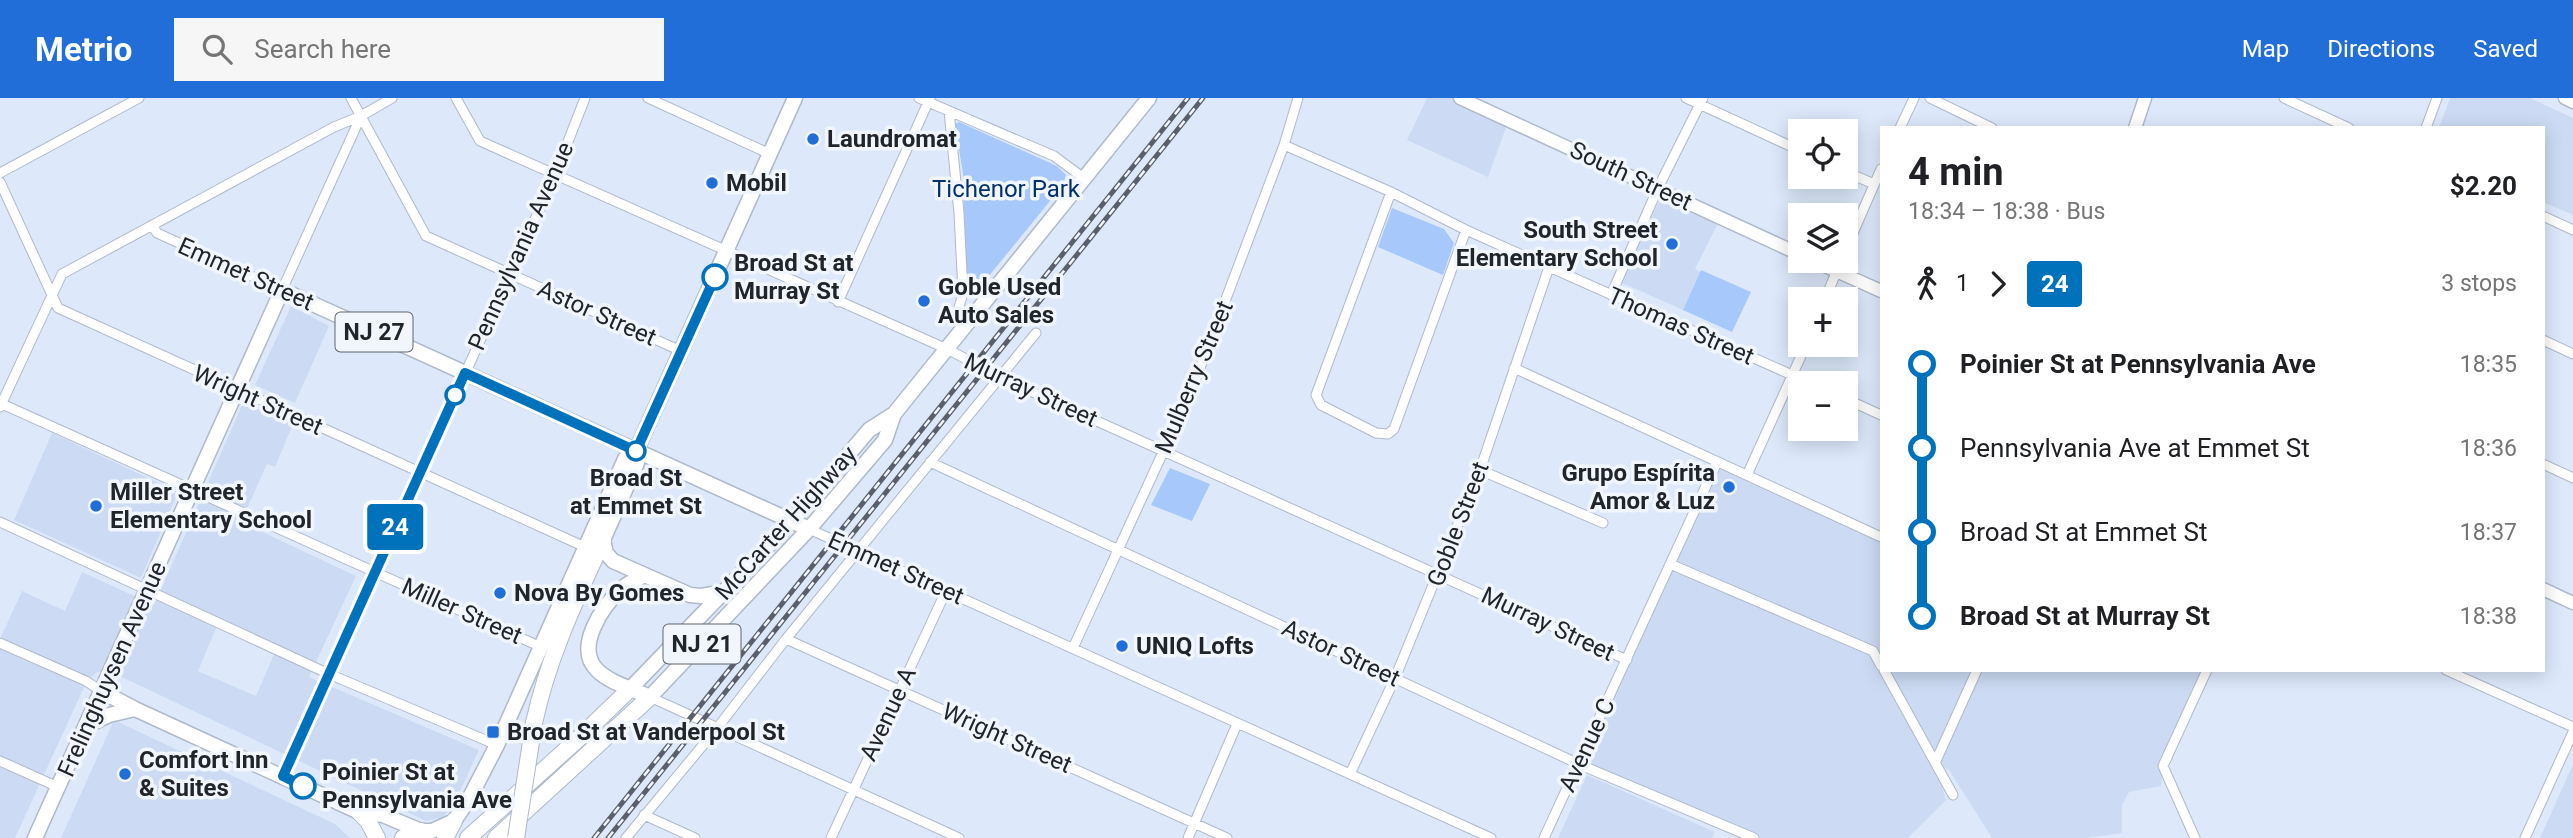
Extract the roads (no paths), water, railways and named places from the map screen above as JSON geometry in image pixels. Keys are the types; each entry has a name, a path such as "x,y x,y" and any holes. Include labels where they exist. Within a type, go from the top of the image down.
{"highway":[{"path":"505,836 547,670 603,540"},
{"name":"McCarter Highway","path":"468,838 631,688"},
{"name":"McCarter Highway","path":"505,836 650,697"},
{"path":"359,812 368,821 377,838"},
{"path":"445,838 454,821"},
{"path":"403,838 421,831"}],"main road":[{"path":"726,592 691,595 613,561 606,553 603,540 637,463 636,451 795,98"},
{"name":"McCarter Highway","path":"631,688 792,521 869,430 894,414 1149,98"},
{"name":"South Street","path":"1460,98 1788,249"},
{"path":"2136,126 2145,98"},
{"path":"2565,98 2573,102"},
{"path":"1851,273 1880,290"},
{"name":"Emmet Street","path":"282,290 809,529"},
{"name":"Frelinghuysen Avenue","path":"35,838 282,290"},
{"name":"McCarter Highway","path":"650,697 809,529 886,440 894,414"},
{"path":"101,691 359,812 383,815 421,831 432,831 454,821 469,799 497,745 625,459 636,451"},
{"path":"645,575 627,584 613,598 590,636 587,646 588,655 595,668 608,678 650,697"},
{"path":"2545,590 2573,603"},
{"path":"86,726 109,715 135,709"}],"street":[{"path":"0,173 139,98"},
{"name":"Astor Street","path":"351,98 426,236 681,351"},
{"path":"1,404 62,274 392,98"},
{"name":"Murray Street","path":"456,98 480,141 947,349 1000,378 1627,660"},
{"name":"Pennsylvania Avenue","path":"283,776 555,174 585,98"},
{"path":"648,98 769,154"},
{"name":"Mulberry Street","path":"1073,649 1192,389 1284,145 1298,98"},
{"path":"1686,98 1702,101 1788,144"},
{"path":"1901,126 1914,98"},
{"path":"1930,98 1988,126"},
{"path":"2284,98 2345,126"},
{"path":"2427,126 2437,98"},
{"path":"838,302 926,99 1054,156 1085,179"},
{"path":"1611,295 1658,188 1702,101"},
{"path":"949,111 959,213 963,292 959,308 965,325"},
{"name":"Frelinghuysen Avenue","path":"282,290 361,116"},
{"name":"Thomas Street","path":"1284,145 1391,192 1466,230 1788,373"},
{"path":"1858,221 1880,171"},
{"path":"1858,177 1874,184"},
{"name":"Wright Street","path":"0,182 58,308 585,547"},
{"path":"1391,192 1316,395 1321,405 1376,433 1388,434 1394,429 1466,230"},
{"path":"2545,217 2573,230"},
{"name":"Emmet Street","path":"152,225 157,233 282,290"},
{"name":"Goble Street","path":"1350,774 1395,678 1480,470 1549,267"},
{"path":"626,838 1036,333"},
{"path":"2545,341 2573,354"},
{"path":"1514,369 1880,537"},
{"path":"1747,475 1788,389"},
{"name":"Miller Street","path":"1,404 541,647"},
{"path":"1858,404 1880,415"},
{"name":"Astor Street","path":"930,462 1579,764 1754,838"},
{"name":"Avenue C","path":"1544,838 1717,462"},
{"path":"2545,465 2573,478"},
{"path":"1480,470 1603,523"},
{"path":"0,523 329,674 497,745"},
{"name":"Emmet Street","path":"809,529 1491,838"},
{"path":"1671,564 1873,651 1880,664"},
{"name":"Avenue A","path":"831,838 946,591"},
{"name":"Wright Street","path":"786,639 1227,838"},
{"path":"0,643 86,681 101,691"},
{"path":"1884,672 1953,795"},
{"path":"1935,763 1976,672"},
{"path":"2195,838 2163,766 2206,672"},
{"path":"2450,672 2573,729 2525,838"},
{"path":"650,697 959,838"},
{"path":"1188,838 1237,723"},
{"path":"0,761 58,787"},
{"path":"644,815 695,838"}],"railway":[{"path":"594,838 1188,98"},
{"path":"608,838 1203,98"}],"place":[{"name":"Laundromat","path":"813,139"},
{"name":"Mobil","path":"712,183"},
{"name":"South Street Elementary School","path":"1672,244"},
{"name":"Broad St at Murray St","path":"715,277"},
{"name":"Goble Used Auto Sales","path":"924,301"},
{"name":"Broad St at Emmet St","path":"636,451"},
{"name":"Grupo Espírita Amor & Luz","path":"1729,487"},
{"name":"Miller Street Elementary School","path":"96,506"},
{"name":"Nova By Gomes","path":"500,593"},
{"name":"UNIQ Lofts","path":"1122,646"},
{"name":"Broad St at Vanderpool St","path":"493,732"},
{"name":"Comfort Inn & Suites","path":"125,774"},
{"name":"Poinier St at Pennsylvania Ave","path":"303,786"}],"park label":[{"name":"Tichenor Park","path":"1006,189"}]}
